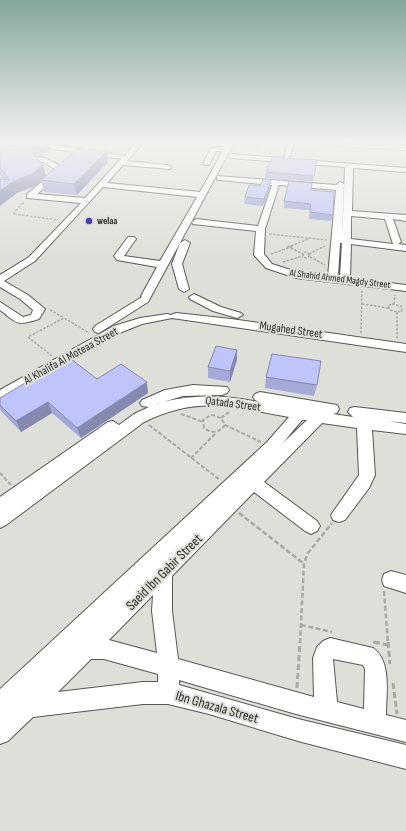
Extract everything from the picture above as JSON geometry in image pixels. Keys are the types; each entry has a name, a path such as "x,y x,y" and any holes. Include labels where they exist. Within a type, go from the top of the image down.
{"street":[{"path":"30,196 47,182"},
{"path":"0,279 32,259 105,182"},
{"name":"Al Khalifa Al Moteaa Street","path":"184,289 177,264 181,241 202,195 211,182"},
{"name":"Al Khalifa Al Moteaa Street","path":"0,386 90,334 145,298 164,265 196,222 218,182"},
{"path":"262,182 340,188"},
{"path":"333,274 342,182"},
{"path":"345,280 349,213 347,182"},
{"path":"261,258 258,251 260,231 276,183"},
{"path":"102,185 202,195"},
{"path":"129,196 135,188"},
{"path":"30,196 86,201"},
{"path":"349,213 378,212 388,216 406,218"},
{"path":"388,216 396,242"},
{"path":"196,222 260,231"},
{"path":"131,239 119,256 120,258 164,265"},
{"path":"336,240 348,239 406,244"},
{"path":"348,239 406,248"},
{"name":"Al Shahid Ahmed Magdy Street","path":"261,258 269,266 291,274 333,274 345,280 406,288"},
{"path":"0,283 39,309 38,313 30,319 21,321 0,305"},
{"path":"184,289 168,288 152,292 145,298 146,310 152,313 172,316 190,310 193,306 194,297"},
{"name":"Mugahed Street","path":"184,289 194,297 217,309 237,315 402,339"},
{"name":"Al Khalifa Al Moteaa Street","path":"0,396 118,329 140,321 172,316"},
{"name":"Mugahed Street","path":"172,316 231,322 406,348"},
{"name":"Qatada Street","path":"0,506 136,409 152,400 197,389 214,390 302,409"},
{"name":"Qatada Street","path":"0,520 139,418 163,406 204,399 322,412 406,418"},
{"name":"Saeid Ibn Gabir Street","path":"0,704 272,446 302,409"},
{"name":"Qatada Street","path":"322,412 364,423 406,429"},
{"name":"Saeid Ibn Gabir Street","path":"0,733 163,573 322,412"},
{"path":"339,515 364,483 367,475 364,423"},
{"path":"253,483 311,526"},
{"path":"163,573 162,610 169,668 168,693"},
{"name":"Ibn Ghazala Street","path":"61,646 104,649 122,653 169,668 296,703 326,709 403,730"},
{"path":"326,709 323,658 326,650 330,648 366,655 370,658 374,667 374,723"},
{"name":"Ibn Ghazala Street","path":"0,707 28,707 123,696 143,692 168,693 209,703 291,728 406,757"}],"path":[{"path":"30,196 13,214 68,221"},
{"path":"260,231 336,240"},
{"path":"261,258 288,248 287,246 291,247 312,238"},
{"path":"269,266 309,254 336,240"},
{"path":"291,247 303,255 310,257 333,274"},
{"path":"361,334 362,282"},
{"path":"362,304 388,308 397,312 402,311 403,308"},
{"path":"388,308 390,304 394,304 406,309"},
{"path":"38,313 42,314 50,309 90,334"},
{"path":"397,312 402,339"},
{"path":"52,356 28,337 64,318"},
{"path":"217,432 210,432 204,428 202,422 211,415 218,416 223,420 225,425 272,446"},
{"path":"139,418 229,486"},
{"path":"191,458 225,425"},
{"path":"0,472 18,493"},
{"path":"230,506 304,563"},
{"path":"296,703 304,563 308,553 339,515"},
{"path":"391,668 384,588 387,582 398,582"},
{"path":"392,676 403,730"}],"building":[{"path":"0,182 13,182 0,191"},
{"path":"56,182 76,182 74,184"},
{"path":"262,182 270,182 264,199 245,197 249,185 260,186"},
{"path":"289,182 312,183 311,190 334,192 333,215 310,212 311,204 284,201"},
{"path":"216,346 237,350 230,371 208,367"},
{"path":"272,354 321,361 317,385 266,377"},
{"path":"71,359 97,379 121,364 147,382 77,428 48,402 16,421 0,405 0,398 43,372 45,373"}],"place":[{"name":"welaa","path":"89,221"}]}
